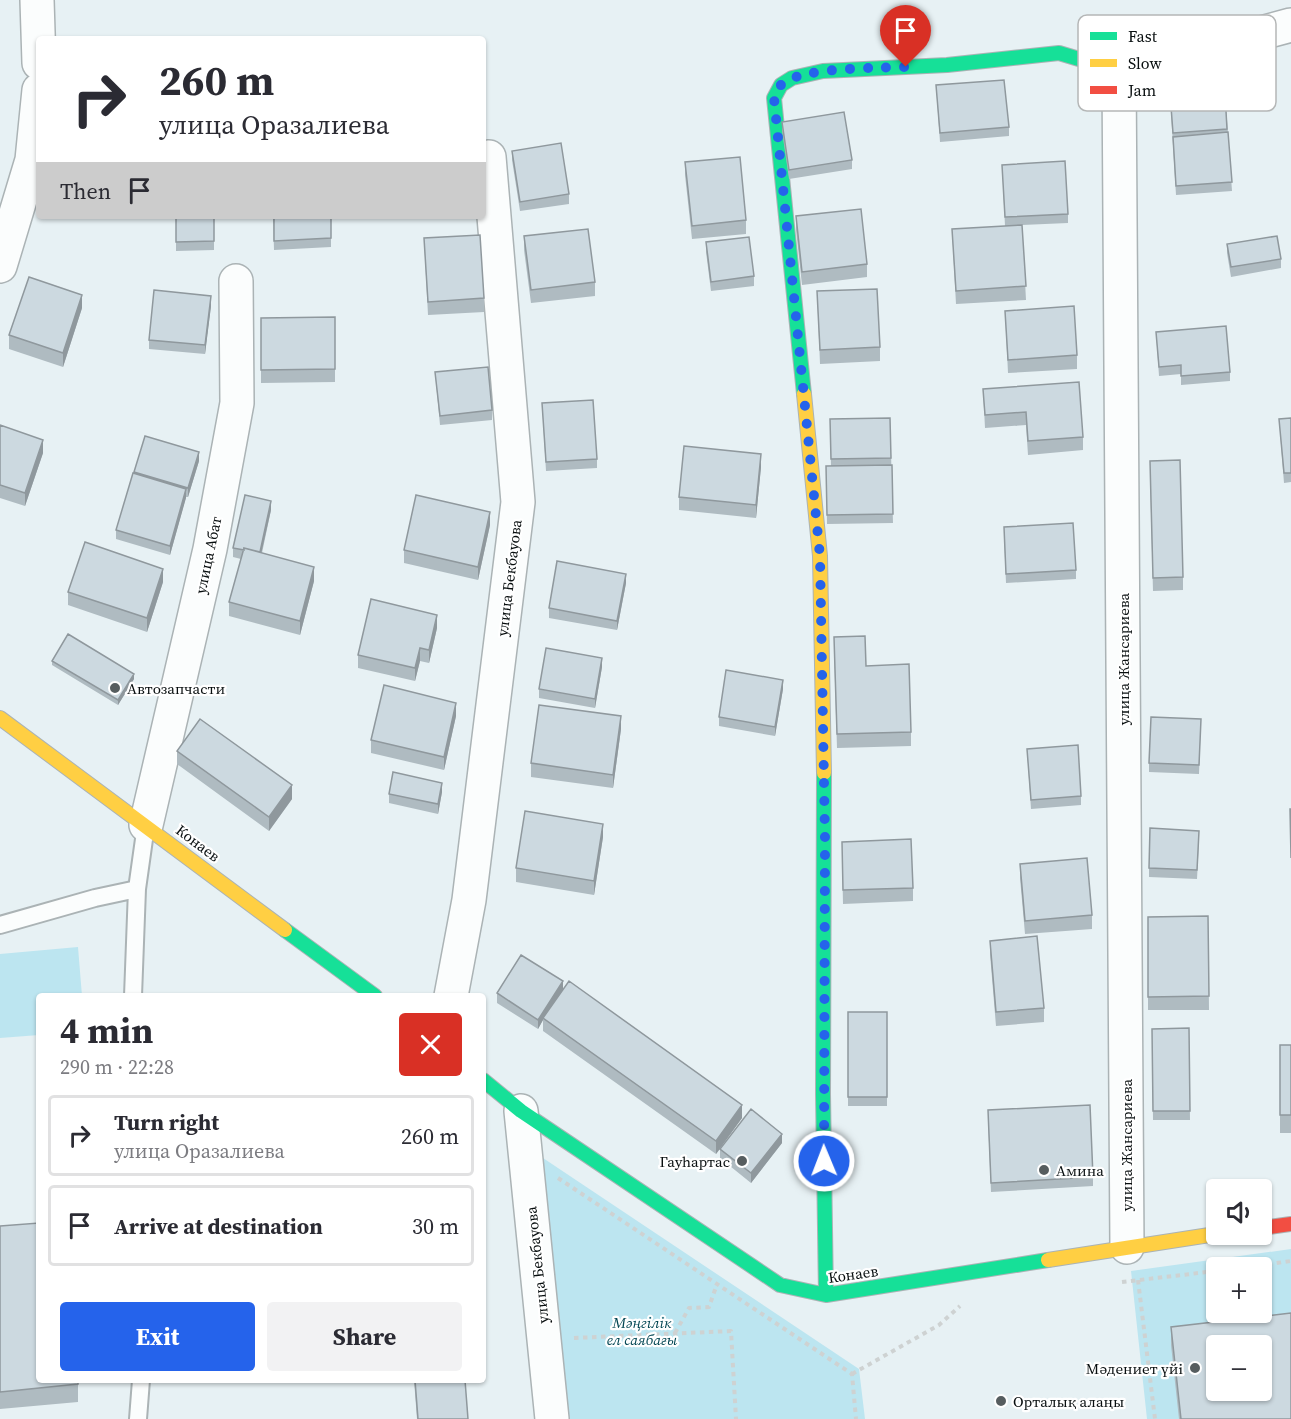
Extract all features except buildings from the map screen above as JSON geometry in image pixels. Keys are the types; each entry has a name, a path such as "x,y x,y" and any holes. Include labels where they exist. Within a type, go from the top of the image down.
{"street":[{"path":"37,0 38,36"},
{"path":"1276,29 1291,25"},
{"path":"826,1295 823,1095 825,839 820,556 774,98 781,85 792,78 823,71 947,65 1059,53 1078,59"},
{"name":"улица Жансариева","path":"1119,111 1127,1247"},
{"path":"0,266 32,160 36,120"},
{"name":"улица Бекбауова","path":"452,993 470,900 518,501 489,157"},
{"name":"улица Абат","path":"146,825 210,549 237,403 236,281"},
{"name":"Конаев","path":"0,718 371,993"},
{"name":"Конаев","path":"486,1082 521,1111 780,1285 826,1295 1206,1235"},
{"name":"улица Бекбауова","path":"521,1111 552,1419"},
{"path":"1272,1227 1291,1224"}],"lane":[{"path":"133,993 137,889 146,825"},
{"path":"0,925 95,898 137,889"},
{"path":"138,1419 141,1383"}],"path":[{"path":"553,1175 852,1374"},
{"path":"1272,1264 1291,1261"},
{"path":"1116,1282 1206,1272"},
{"path":"1138,1280 1155,1419"},
{"path":"675,1333 688,1308 709,1307 717,1284"},
{"path":"852,1374 939,1325 965,1302"},
{"path":"570,1338 731,1331 736,1419"},
{"path":"852,1374 856,1419"}],"green space":[{"path":"78,947 82,993 36,993 36,1035 0,1038 0,954"},
{"name":"Мәңгілік ел саябағы","path":"537,1154 859,1369 865,1419 562,1419"},
{"path":"1291,1249 1291,1419 1147,1419 1131,1271 1206,1261 1206,1323 1272,1323 1272,1257 1233,1257"}],"traffic: fast":[{"path":"804,394 774,98 781,85 792,78 823,71 947,65 1059,53 1078,59"},
{"path":"824,773 823,1094 826,1295"},
{"path":"285,930 371,993"},
{"path":"486,1082 521,1111 780,1285 826,1295 1048,1260"}],"traffic: slow":[{"path":"804,394 820,556 824,773"},
{"path":"0,718 285,930"},
{"path":"1048,1260 1206,1236"}],"traffic: jam":[{"path":"1272,1227 1291,1224"}],"place":[{"name":"Автозапчасти","path":"115,688"},
{"name":"Гауһартас","path":"742,1161"},
{"name":"Амина","path":"1044,1170"},
{"name":"Mәдениет үйі","path":"1195,1368"},
{"name":"Орталық алаңы","path":"1001,1401"}],"route":[{"path":"824,1161 825,839 820,556 774,98 781,85 792,78 823,71 906,67"}]}
